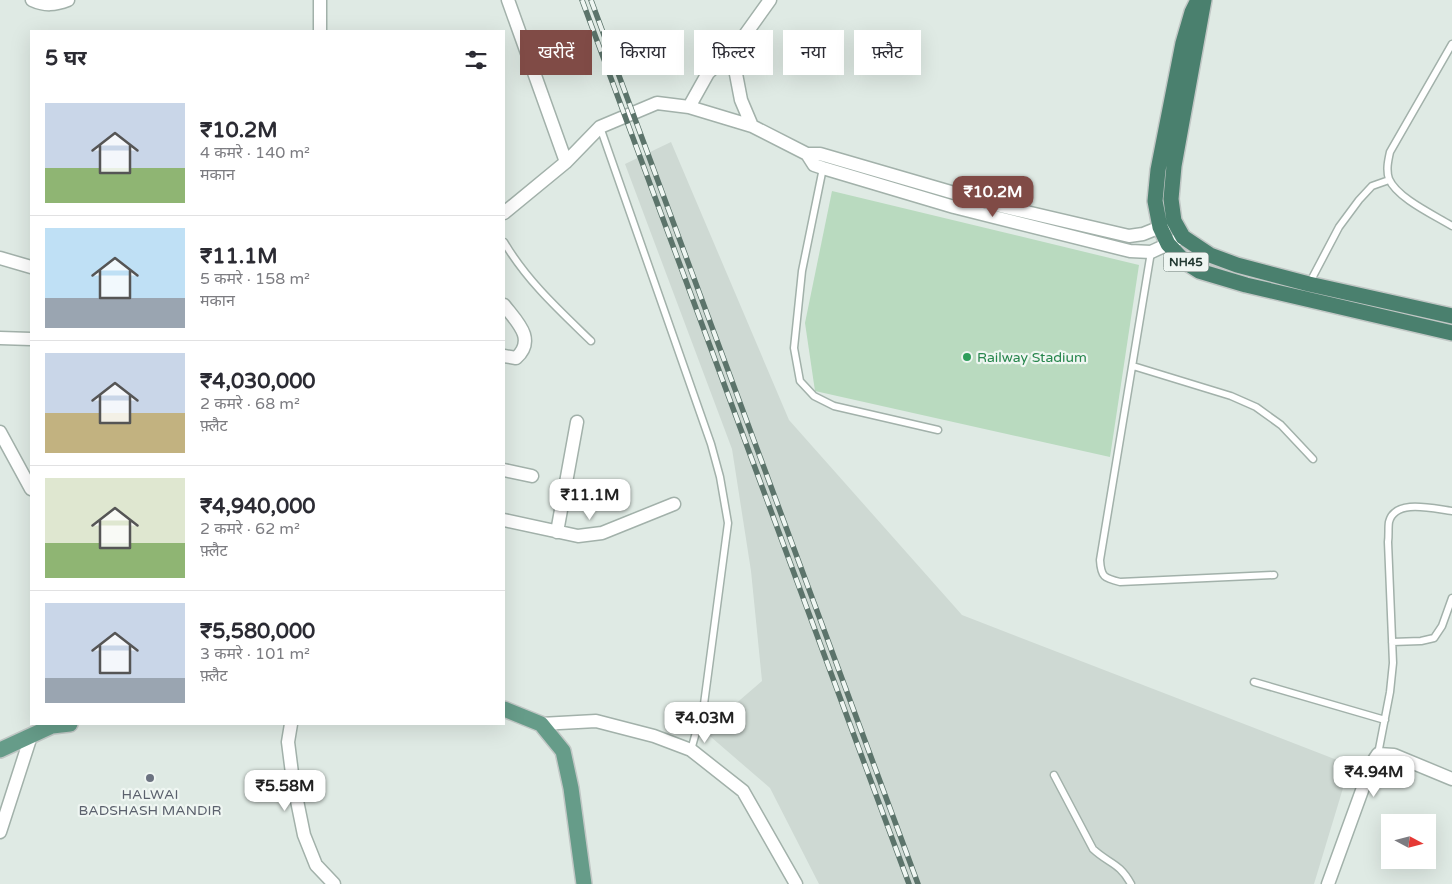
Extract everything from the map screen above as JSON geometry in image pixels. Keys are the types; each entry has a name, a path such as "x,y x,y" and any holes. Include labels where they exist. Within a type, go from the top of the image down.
{"highway":[{"name":"NH45","path":"1198,0 1192,12 1183,43 1158,170 1155,201 1160,227 1168,244 1185,262 1199,271 1246,285 1452,333"},
{"name":"NH45","path":"1204,0 1174,166 1171,199 1174,221 1183,237 1210,255 1237,265 1309,284 1452,316"}],"main road":[{"path":"505,709 541,724 563,751 571,788 584,884"},
{"path":"0,750 53,725"}],"street":[{"path":"32,0 42,4 58,4 68,0"},
{"path":"320,0 320,30"},
{"path":"508,0 566,162"},
{"path":"748,30 770,0"},
{"path":"689,107 707,75"},
{"path":"736,75 741,100 752,126"},
{"path":"505,212 566,162 600,127 657,103 689,107 752,126 807,154 820,154 992,204 1129,236 1143,234 1174,221"},
{"path":"807,154 814,165 954,207 1130,250 1151,252 1183,237"},
{"path":"0,258 30,267"},
{"path":"505,306 523,330 526,339 523,352 516,358 505,356"},
{"path":"0,338 30,339"},
{"path":"556,532 577,422"},
{"path":"0,432 30,487"},
{"path":"505,470 532,476"},
{"path":"505,520 578,536 602,533 674,504"},
{"path":"541,724 596,722 654,736 691,750 743,791 796,884"},
{"path":"291,725 288,742 293,781 304,835 316,865 334,884"},
{"path":"0,832 31,736"},
{"path":"1328,884 1372,763 1378,754 1394,755 1452,778"}],"lane":[{"path":"1452,44 1390,152 1387,167 1389,180 1400,194 1452,226"},
{"path":"600,127 711,444 720,477 728,523 704,704 691,750"},
{"path":"823,168 802,271 794,348 800,381 814,396 834,406 938,430"},
{"path":"1309,284 1338,226 1358,200 1372,186 1389,180"},
{"path":"505,244 517,264 544,295 591,341"},
{"path":"1151,252 1100,560 1100,572 1107,579 1120,582 1274,575"},
{"path":"1132,366 1231,396 1256,407 1281,425 1313,459"},
{"path":"1378,754 1392,673 1389,522 1394,512 1406,506 1452,511"},
{"path":"1392,642 1421,641 1434,638 1442,626 1452,598"},
{"path":"1254,682 1385,720"},
{"path":"1054,775 1093,849 1120,868 1131,884"}],"shaded area":[{"path":"671,142 789,420 962,615 1350,765 1314,884 819,884 770,788 704,731 762,681 751,571 732,449 625,164"}],"green space":[{"name":"Railway Stadium","path":"832,191 1139,265 1110,457 815,391 805,323"}],"railway":[{"path":"582,0 909,884"},
{"path":"591,0 918,884"}],"place":[{"name":"Railway Stadium","path":"967,357"},
{"name":"HALWAI BADSHASH MANDIR","path":"150,778"}]}
